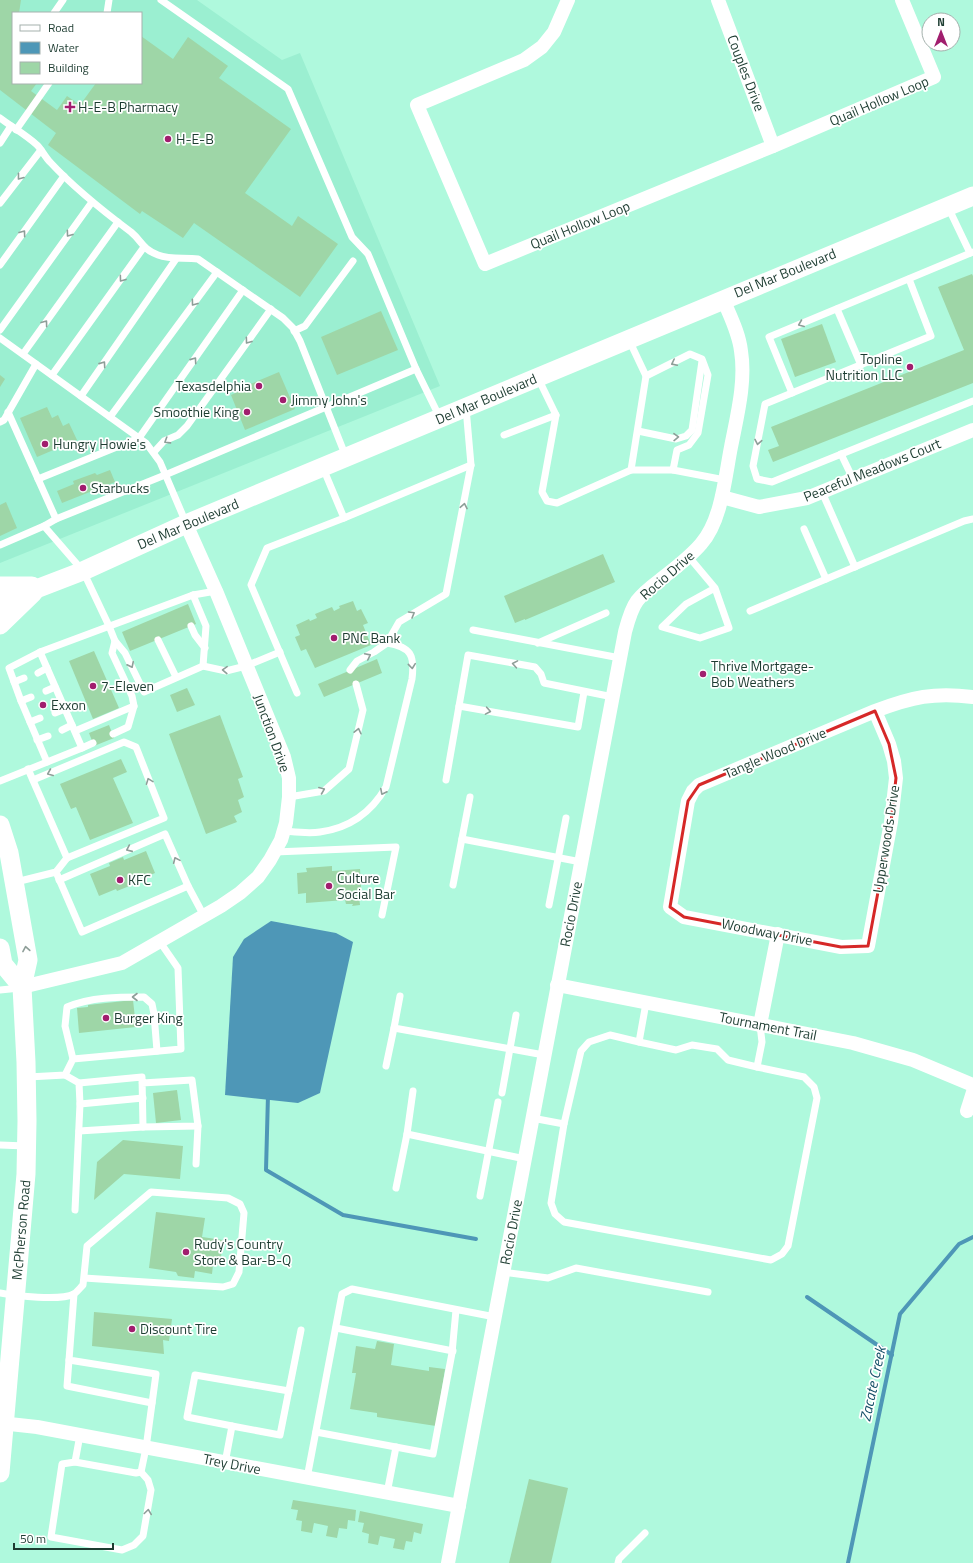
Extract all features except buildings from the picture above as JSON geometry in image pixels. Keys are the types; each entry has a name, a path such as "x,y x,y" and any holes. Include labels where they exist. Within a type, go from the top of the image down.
{"main road":[{"name":"Del Mar Boulevard","path":"0,603 40,586 83,571 186,524 973,196"},
{"path":"0,586 40,586"},
{"path":"0,625 40,586"},
{"name":"McPherson Road","path":"0,825 9,852 28,960 22,987 26,1077 26,1174 8,1294 0,1473"},
{"path":"0,948 2,964 22,987"}],"street":[{"name":"Quail Hollow Loop","path":"568,0 562,17 554,32 542,47 524,60 417,105 484,264 773,146 934,77 902,0"},
{"name":"Couples Drive","path":"718,0 773,146"},
{"name":"Rocio Drive","path":"448,1563 625,632 637,600 689,557 702,543 711,528 722,497 738,412 742,365 741,349 738,337 723,299"},
{"name":"Peaceful Meadows Court","path":"722,497 759,507 806,498 973,431"},
{"name":"Junction Drive","path":"22,987 122,963 160,942 240,893 258,877 275,852 281,840 286,823 289,797 289,778 284,757 216,591 186,524"},
{"name":"Tangle Wood Drive","path":"670,907 688,801 693,791 699,785 875,711 916,697 944,694 973,697"},
{"name":"Upperwoods Drive","path":"868,946 891,822 896,778 894,761 889,744 875,711"},
{"name":"Woodway Drive","path":"670,907 684,917 841,947 868,946"},
{"path":"760,1025 778,934"},
{"name":"Tournament Trail","path":"557,985 880,1049 913,1060 973,1085"},
{"path":"967,1110 973,1092"},
{"name":"Trey Drive","path":"2,1423 37,1427 459,1506"}],"lane":[{"path":"55,12 63,0"},
{"path":"107,12 109,0"},
{"path":"161,0 288,89 352,237 368,254 416,369 440,418"},
{"path":"0,142 48,84"},
{"path":"0,118 37,146 49,162 92,202 134,235 149,251 160,256 176,259 198,259 283,318 300,341 347,458"},
{"path":"0,203 41,150"},
{"path":"0,265 64,176"},
{"path":"0,330 92,202"},
{"path":"792,392 769,337 972,253 948,206"},
{"path":"23,354 118,222"},
{"path":"52,375 144,247"},
{"path":"81,396 176,259"},
{"path":"294,331 306,326 353,261"},
{"path":"110,416 217,272"},
{"path":"909,280 931,336 765,404 753,466 757,479 772,482 973,401"},
{"path":"38,479 139,438 243,290"},
{"path":"154,452 164,441 178,435 188,426 271,309"},
{"path":"837,309 861,365"},
{"path":"0,338 146,442 154,452 166,475 186,524"},
{"path":"628,339 646,376 631,470"},
{"path":"646,376 690,354 702,359 708,375 698,434 690,445 677,450 673,470"},
{"path":"638,431 676,439 686,436 692,430 702,359"},
{"path":"0,422 4,420 36,364"},
{"path":"0,545 44,526 56,519 166,475 416,369"},
{"path":"537,377 556,415 542,492 547,501 557,503 631,470 673,470 725,480"},
{"path":"350,670 357,661 387,643 399,622 446,594 471,465 466,408"},
{"path":"8,412 56,519"},
{"path":"504,436 556,415"},
{"path":"842,454 853,479"},
{"path":"297,693 251,585 267,548 344,518 471,465"},
{"path":"323,467 344,518"},
{"path":"822,492 855,567"},
{"path":"750,611 964,521 973,519"},
{"path":"44,526 83,571 115,641 125,653 144,692 203,666 226,671 246,666 280,652"},
{"path":"804,529 826,579"},
{"path":"689,557 715,588 729,628 700,638 662,627 686,604 715,588"},
{"path":"46,762 9,668 40,652 109,626 147,612 181,603 193,595 216,591"},
{"path":"193,595 206,626 203,666"},
{"path":"147,612 150,620"},
{"path":"538,643 606,613"},
{"path":"191,626 195,635 205,648"},
{"path":"473,630 620,658"},
{"path":"158,640 176,677"},
{"path":"113,734 128,727 134,706 132,696 112,653 115,641"},
{"path":"284,831 320,832 347,826 365,813 379,799 386,787 412,679 413,667 410,654 402,645 387,643"},
{"path":"40,652 82,748"},
{"path":"446,780 468,655 535,667 541,674 544,683 613,697"},
{"path":"38,672 47,668"},
{"path":"14,682 24,678"},
{"path":"289,797 324,791 349,770 363,710 356,684"},
{"path":"46,692 55,687"},
{"path":"459,706 578,727 584,692"},
{"path":"21,701 31,697"},
{"path":"62,730 74,728 134,706"},
{"path":"55,713 65,709"},
{"path":"30,722 40,718"},
{"path":"37,740 48,736"},
{"path":"15,883 56,872 66,858 164,818 136,747 124,742 33,780"},
{"path":"0,780 93,743"},
{"path":"28,769 66,858"},
{"path":"453,885 470,798"},
{"path":"549,905 566,818"},
{"path":"59,880 165,834 188,886 204,916"},
{"path":"462,839 581,862"},
{"path":"275,852 396,847 382,915"},
{"path":"56,872 82,932 188,886"},
{"path":"73,1059 181,1050 178,968 160,942"},
{"path":"0,990 22,987"},
{"path":"386,1066 400,996"},
{"path":"65,1076 73,1059 65,1026 67,1007 79,1002 120,997 144,997 152,1004 157,1051"},
{"path":"639,1042 646,1003"},
{"path":"502,1093 516,1015"},
{"path":"757,1067 762,1042 760,1025"},
{"path":"394,1028 544,1055"},
{"path":"610,1035 676,1050 692,1045 717,1049 728,1060 757,1067 804,1077 814,1087 817,1098 788,1246 782,1254 771,1260 564,1222 555,1214 551,1203 564,1124 580,1052 589,1042 610,1035"},
{"path":"26,1077 65,1076 78,1083 142,1077 143,1127"},
{"path":"142,1083 192,1080 198,1126 196,1164"},
{"path":"75,1210 80,1104 78,1083"},
{"path":"396,1188 407,1134 413,1091"},
{"path":"80,1104 143,1098"},
{"path":"480,1196 498,1102"},
{"path":"532,1118 564,1124"},
{"path":"79,1132 143,1127 198,1126"},
{"path":"407,1134 525,1159"},
{"path":"0,1146 26,1146"},
{"path":"8,1294 58,1297 74,1294 83,1285 87,1246 151,1192 228,1198 240,1204 244,1213 238,1272 233,1284 223,1287 84,1278"},
{"path":"503,1272 548,1278 576,1268 708,1292"},
{"path":"307,1478 342,1294 352,1289 494,1317"},
{"path":"74,1294 67,1386 152,1403"},
{"path":"316,1432 432,1454 452,1351 456,1310"},
{"path":"336,1328 452,1351"},
{"path":"289,1390 195,1375 187,1417 280,1435 289,1390 301,1330"},
{"path":"69,1360 156,1374 146,1448 141,1472"},
{"path":"225,1463 232,1426"},
{"path":"75,1462 80,1435"},
{"path":"387,1493 396,1447"},
{"path":"75,1462 136,1473 141,1472 148,1480 151,1490 143,1536 134,1545 122,1550 51,1537 62,1464 75,1462"},
{"path":"618,1563 619,1559 644,1533"}],"highlighted area":[{"path":"875,711 889,744 896,778 891,822 868,946 841,947 684,917 670,907 688,801 699,785"}],"shaded area":[{"path":"0,0 197,0 282,60 300,53 440,386 0,563"}],"water":[{"path":"271,921 336,933 353,942 320,1093 298,1103 225,1095 233,957 244,939"}],"waterway":[{"path":"268,1095 266,1170 343,1215 476,1239"},
{"name":"Zacate Creek","path":"848,1563 900,1314 959,1244 973,1237"},
{"path":"807,1297 892,1355"}],"place":[{"name":"H-E-B Pharmacy","path":"70,107"},
{"name":"H-E-B","path":"168,139"},
{"name":"Topline Nutrition LLC","path":"910,367"},
{"name":"Texasdelphia","path":"259,386"},
{"name":"Jimmy John's","path":"283,400"},
{"name":"Smoothie King","path":"247,412"},
{"name":"Hungry Howie's","path":"45,444"},
{"name":"Starbucks","path":"83,488"},
{"name":"PNC Bank","path":"334,638"},
{"name":"Thrive Mortgage- Bob Weathers","path":"703,674"},
{"name":"7-Eleven","path":"93,686"},
{"name":"Exxon","path":"43,705"},
{"name":"KFC","path":"120,880"},
{"name":"Culture Social Bar","path":"329,886"},
{"name":"Burger King","path":"106,1018"},
{"name":"Rudy's Country Store & Bar-B-Q","path":"186,1252"},
{"name":"Discount Tire","path":"132,1329"}]}
